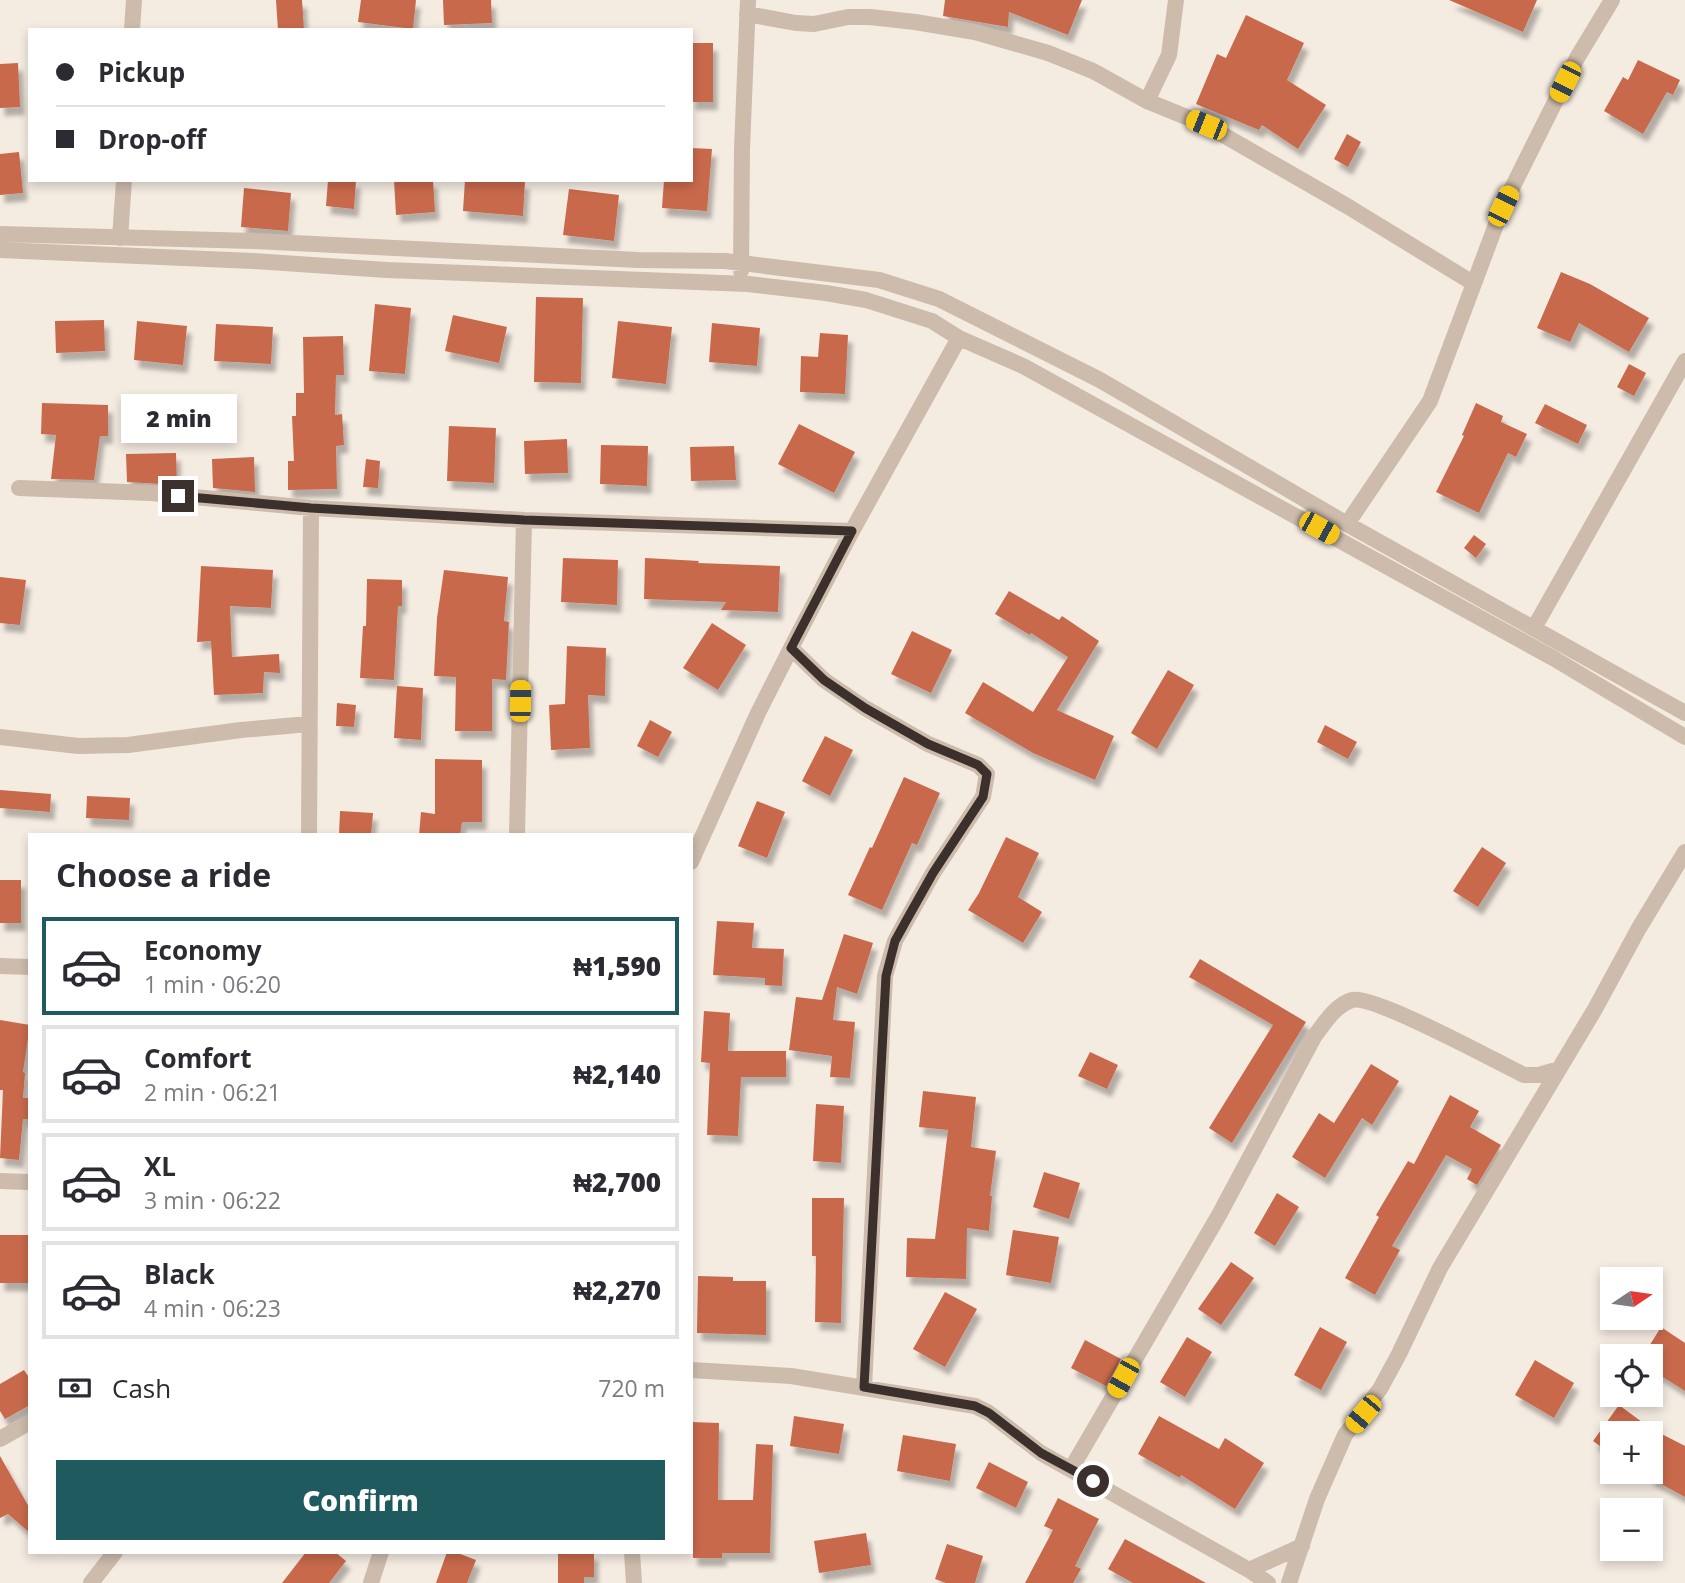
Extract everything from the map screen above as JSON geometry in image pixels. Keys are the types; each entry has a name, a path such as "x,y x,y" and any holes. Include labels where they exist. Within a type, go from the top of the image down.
{"street":[{"path":"132,28 134,0"},
{"path":"1147,101 1169,55 1177,0"},
{"path":"1347,524 1430,401 1503,206 1577,58 1612,0"},
{"path":"741,284 741,149 748,7 796,23 814,24 870,17 915,22 975,32 1060,58 1094,71 1147,101 1206,125 1271,161 1473,283"},
{"path":"120,238 124,182"},
{"path":"0,234 253,241 527,256 741,263 878,280 939,299 1100,380 1347,524 1685,713"},
{"path":"0,250 387,270 741,284 866,300 932,321 959,338 1023,366 1553,658 1685,737"},
{"path":"693,858 758,713 791,648 852,531 959,338"},
{"path":"1534,628 1685,361"},
{"path":"19,488 151,494 311,508 524,520 852,531"},
{"path":"309,833 311,508"},
{"path":"517,833 524,520"},
{"path":"791,648 824,680 865,708 928,744 978,765 987,774 983,797 933,873 895,941 886,976 864,1387"},
{"path":"0,737 78,746 128,745 309,724"},
{"path":"1289,1583 1317,1499 1345,1435 1380,1389 1440,1269 1685,852"},
{"path":"0,966 28,967"},
{"path":"1072,1469 1219,1215 1314,1037 1331,1014 1344,1003 1355,999 1378,1005 1524,1075 1539,1075 1559,1069"},
{"path":"0,1181 28,1182"},
{"path":"693,1370 791,1376 975,1406 989,1413 1041,1453 1268,1583"},
{"path":"0,1439 28,1423"},
{"path":"1249,1570 1302,1546"},
{"path":"91,1583 113,1554"},
{"path":"371,1583 381,1554"},
{"path":"632,1554 634,1583"}],"building":[{"path":"276,0 302,0 304,28 278,28"},
{"path":"361,0 416,0 413,28 358,22"},
{"path":"443,0 491,0 492,23 444,25"},
{"path":"945,0 1082,0 1068,35 1009,12 1008,27 943,16"},
{"path":"1449,0 1537,0 1523,32"},
{"path":"1246,15 1304,43 1287,80 1326,105 1298,149 1262,125 1259,130 1196,104 1217,54 1226,58"},
{"path":"693,43 713,43 713,102 693,102"},
{"path":"1638,60 1680,80 1673,95 1667,92 1643,134 1604,111 1623,77 1628,80"},
{"path":"18,63 20,107 0,108 0,64"},
{"path":"1347,134 1361,142 1348,167 1334,159"},
{"path":"693,148 712,149 707,211 662,208 664,182 693,182"},
{"path":"19,152 23,193 0,195 0,154"},
{"path":"328,182 356,182 354,209 326,206"},
{"path":"394,182 433,182 435,212 396,215"},
{"path":"465,182 525,182 523,216 463,211"},
{"path":"244,188 291,193 288,231 241,227"},
{"path":"569,189 619,195 614,241 563,235"},
{"path":"1561,272 1590,284 1649,318 1629,352 1579,323 1570,342 1537,328"},
{"path":"536,297 583,298 581,383 534,382"},
{"path":"375,304 411,308 405,374 369,371"},
{"path":"453,315 507,327 499,363 445,351"},
{"path":"104,320 105,351 56,353 55,321"},
{"path":"137,321 187,326 183,365 134,360"},
{"path":"618,321 672,327 666,384 612,378"},
{"path":"712,323 760,328 757,366 709,362"},
{"path":"216,324 273,327 271,364 214,361"},
{"path":"820,333 848,335 845,394 800,392 801,356 818,357"},
{"path":"343,336 344,375 336,375 335,415 342,414 344,445 336,446 337,489 288,490 288,461 294,461 292,416 296,416 296,393 304,393 303,337"},
{"path":"1629,364 1646,373 1634,396 1617,387"},
{"path":"42,403 108,405 108,436 100,436 94,480 51,479 56,435 41,434"},
{"path":"1476,403 1503,416 1501,422 1527,434 1516,457 1508,453 1479,513 1436,492 1464,436 1462,435"},
{"path":"1545,404 1587,425 1578,444 1535,423"},
{"path":"799,424 855,452 834,493 778,464"},
{"path":"449,426 496,428 494,483 447,481"},
{"path":"567,439 568,473 525,474 524,441"},
{"path":"601,445 648,446 647,486 600,484"},
{"path":"734,446 736,480 691,481 690,447"},
{"path":"176,453 177,485 127,482 126,454"},
{"path":"254,457 255,492 213,488 212,459"},
{"path":"366,459 380,461 378,488 363,487"},
{"path":"1474,535 1486,544 1476,558 1464,548"},
{"path":"563,558 618,560 617,605 561,602"},
{"path":"645,558 780,566 778,612 721,610 726,602 644,599"},
{"path":"201,566 273,570 271,608 230,606 232,657 279,654 280,673 264,672 263,693 214,695 211,641 197,642"},
{"path":"444,570 508,577 504,621 509,622 506,680 492,679 492,731 455,731 456,677 434,676 437,618"},
{"path":"0,577 26,580 20,625 0,623"},
{"path":"367,579 402,580 394,680 360,678 363,626 366,626"},
{"path":"1009,591 1059,620 1062,616 1099,641 1057,710 1114,736 1095,780 1033,753 965,713 983,682 1033,712 1068,657 995,614"},
{"path":"712,623 746,645 718,690 683,668"},
{"path":"912,631 952,650 931,693 891,674"},
{"path":"567,646 606,648 605,696 588,695 590,748 551,750 549,705 565,704"},
{"path":"1168,670 1194,685 1157,749 1131,733"},
{"path":"397,686 423,688 421,740 394,738"},
{"path":"337,703 356,705 354,727 336,726"},
{"path":"650,720 672,732 658,757 637,746"},
{"path":"1325,725 1357,742 1348,759 1317,742"},
{"path":"825,736 853,750 830,796 802,781"},
{"path":"435,759 482,760 482,822 462,822 460,833 419,833 421,812 435,814"},
{"path":"904,777 940,793 917,845 912,843 882,910 848,895"},
{"path":"0,790 51,794 50,812 0,808"},
{"path":"87,796 130,798 129,820 86,818"},
{"path":"757,801 785,812 767,858 738,846"},
{"path":"340,811 373,813 371,833 339,833"},
{"path":"1006,837 1039,853 1018,897 1042,912 1023,943 968,910"},
{"path":"1482,847 1506,863 1478,907 1453,891"},
{"path":"0,880 21,880 21,923 0,923"},
{"path":"717,921 754,923 752,948 784,949 782,986 765,985 765,978 713,975"},
{"path":"844,934 873,943 857,994 837,987 833,1020 855,1022 850,1078 830,1077 832,1056 789,1050 796,997 822,1000"},
{"path":"1200,959 1306,1022 1232,1143 1209,1128 1273,1025 1189,977"},
{"path":"704,1011 730,1013 728,1051 786,1051 786,1077 741,1077 738,1136 707,1135 710,1063 701,1062"},
{"path":"0,1020 28,1025 23,1098 28,1098 28,1119 23,1119 19,1160 0,1158 3,1090 0,1090"},
{"path":"1090,1052 1118,1065 1107,1089 1078,1076"},
{"path":"1371,1064 1399,1081 1372,1125 1362,1118 1325,1178 1292,1157 1319,1113 1334,1123"},
{"path":"923,1091 976,1097 971,1147 996,1151 989,1231 967,1228 966,1279 906,1277 907,1238 935,1239 948,1130 919,1127"},
{"path":"1450,1095 1479,1111 1470,1127 1501,1145 1477,1185 1467,1179 1472,1169 1446,1155 1392,1246 1400,1250 1375,1295 1345,1278 1379,1217 1376,1215 1408,1161 1414,1164"},
{"path":"816,1104 844,1106 841,1163 813,1161"},
{"path":"1044,1172 1080,1183 1069,1219 1033,1207"},
{"path":"1277,1193 1299,1207 1275,1246 1254,1233"},
{"path":"812,1198 844,1198 841,1323 815,1322 816,1256 812,1256"},
{"path":"1013,1230 1059,1237 1051,1283 1006,1275"},
{"path":"0,1235 28,1235 28,1283 0,1283"},
{"path":"1231,1262 1254,1278 1221,1325 1198,1309"},
{"path":"698,1276 733,1277 733,1281 766,1281 766,1335 697,1333"},
{"path":"945,1292 977,1309 945,1367 913,1349"},
{"path":"1320,1327 1347,1342 1321,1390 1294,1375"},
{"path":"1663,1328 1685,1343 1685,1391 1663,1377 1663,1344 1650,1344"},
{"path":"1187,1337 1212,1352 1185,1397 1160,1382"},
{"path":"1085,1340 1121,1359 1106,1386 1071,1368"},
{"path":"1535,1360 1574,1383 1554,1418 1515,1395"},
{"path":"24,1370 28,1376 28,1406 5,1419 0,1411 0,1384"},
{"path":"1618,1407 1622,1407 1641,1421 1607,1421"},
{"path":"794,1416 844,1424 839,1454 790,1446"},
{"path":"1159,1416 1219,1449 1225,1438 1264,1463 1235,1509 1181,1475 1180,1478 1138,1454"},
{"path":"693,1422 719,1423 718,1500 753,1500 756,1444 773,1445 770,1553 722,1553 722,1558 693,1558"},
{"path":"1600,1431 1600,1446 1593,1441"},
{"path":"903,1435 956,1444 950,1481 897,1471"},
{"path":"1663,1435 1685,1446 1685,1497 1661,1484"},
{"path":"0,1456 28,1505 28,1531 8,1514 0,1518"},
{"path":"989,1462 1028,1482 1016,1508 976,1488"},
{"path":"1058,1498 1099,1519 1075,1566 1081,1569 1073,1583 1025,1583 1053,1530 1044,1526"},
{"path":"866,1533 871,1565 819,1573 814,1541"},
{"path":"1125,1539 1206,1583 1133,1583 1108,1569"},
{"path":"947,1544 983,1556 975,1583 946,1583 935,1579"},
{"path":"304,1554 337,1554 346,1561 329,1583 282,1583"},
{"path":"446,1554 460,1554 476,1560 467,1583 436,1583"},
{"path":"558,1554 594,1554 594,1577 584,1577 584,1583 558,1583"}],"route":[{"path":"178,496 311,508 524,520 708,524 852,531 791,648 824,680 865,708 928,744 978,765 987,774 983,797 933,873 895,941 886,976 864,1387 975,1406 989,1413 1041,1453 1093,1481"}]}
